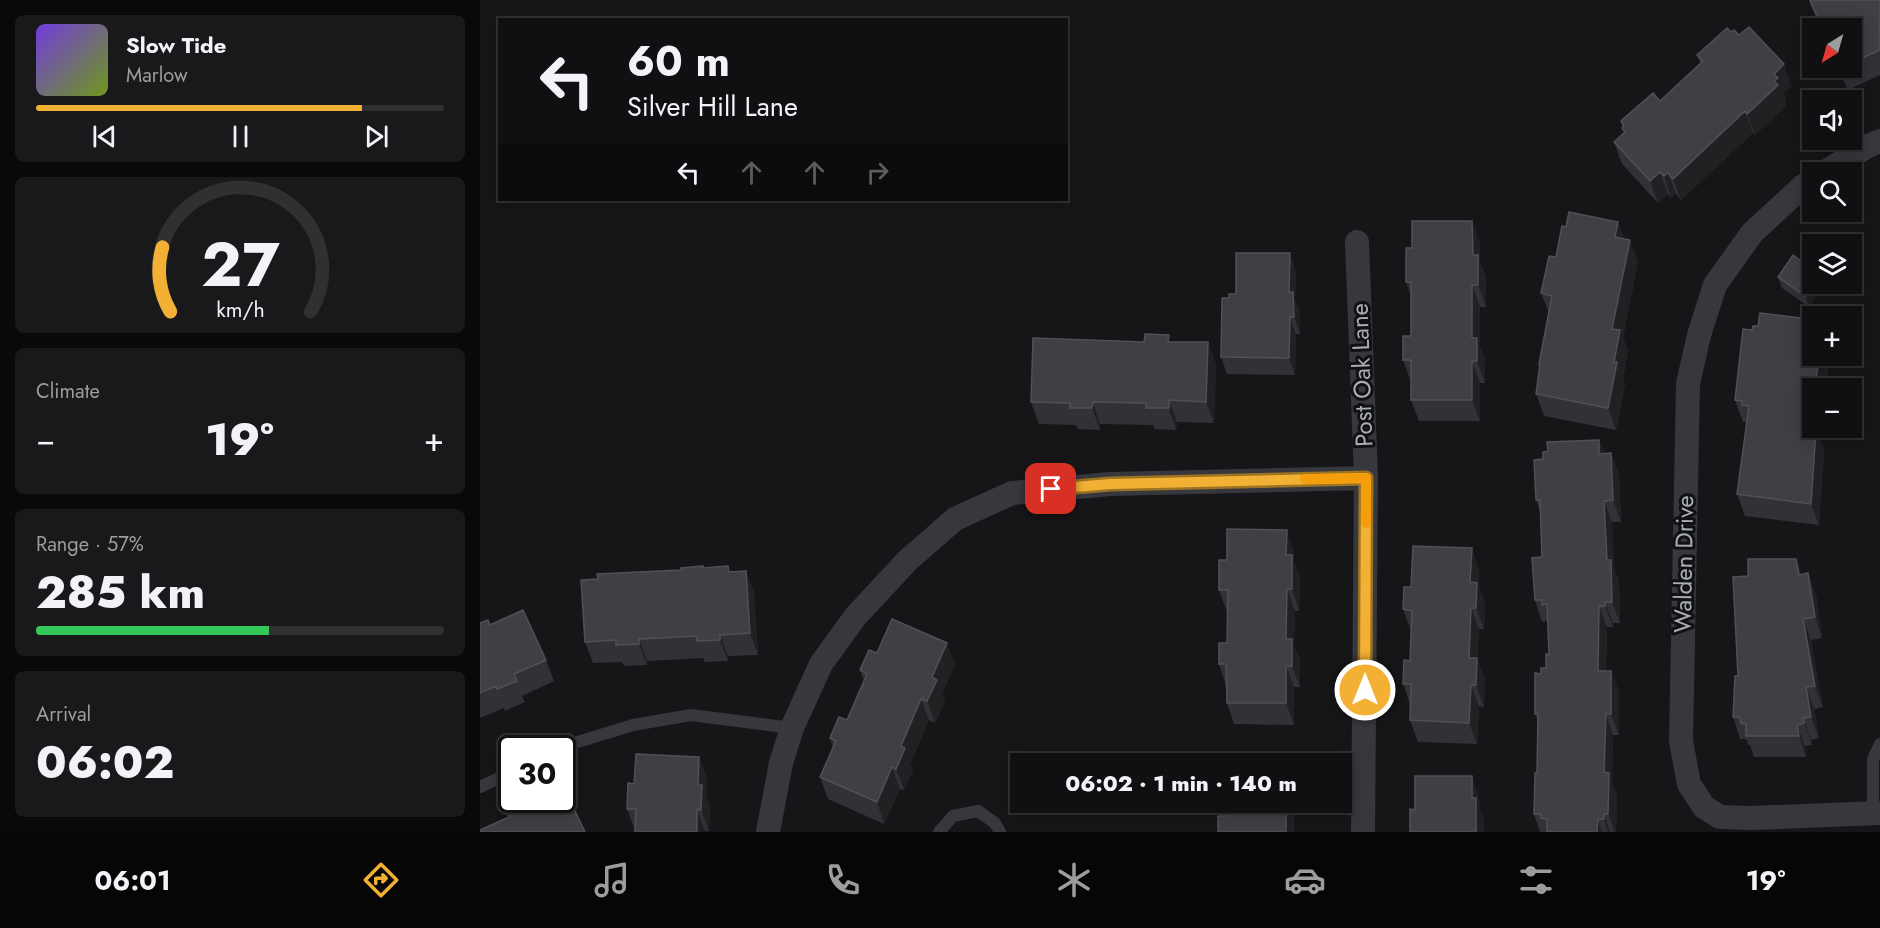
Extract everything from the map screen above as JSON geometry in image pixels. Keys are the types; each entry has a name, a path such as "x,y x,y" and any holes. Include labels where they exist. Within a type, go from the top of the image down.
{"street":[{"path":"1842,162 1880,141"},
{"name":"Walden Drive","path":"1802,187 1752,233 1714,285 1699,335 1688,384 1681,741 1689,784 1704,807 1720,817 1876,813"},
{"name":"Post Oak Lane","path":"1357,242 1366,478 1363,832"},
{"path":"768,832 781,763 792,728 821,664 855,616 907,561 955,519 1012,493 1110,484 1366,478"}],"lane":[{"path":"576,742 633,725 691,715 792,728"},
{"path":"1876,813 1873,759 1880,744"},
{"path":"480,787 498,778"},
{"path":"939,832 953,816 978,811 995,823 1000,832"}],"building":[{"path":"1880,0 1880,50 1862,58 1862,18 1818,18 1810,1"},
{"path":"1749,27 1784,64 1774,74 1778,78 1774,81 1778,85 1747,114 1745,111 1673,179 1668,173 1664,176 1660,172 1650,181 1614,142 1625,132 1621,121 1653,93 1660,101 1703,61 1697,55 1727,28 1739,35"},
{"path":"1569,212 1618,222 1615,237 1630,240 1612,329 1620,330 1614,362 1617,362 1608,408 1536,394 1539,364 1552,296 1541,293 1549,256 1556,257 1562,226 1566,227"},
{"path":"1412,221 1472,221 1473,255 1478,255 1478,285 1472,285 1472,338 1477,338 1477,361 1472,361 1472,400 1411,400 1411,360 1403,360 1403,336 1411,336 1411,282 1406,282 1406,248 1412,248"},
{"path":"1236,253 1290,253 1289,292 1293,292 1294,317 1290,317 1289,358 1221,357 1222,298 1229,298 1229,294 1236,294"},
{"path":"1793,255 1802,262 1802,294 1778,277"},
{"path":"1760,313 1802,318 1802,366 1818,366 1816,378 1802,378 1802,438 1815,438 1811,504 1737,494 1749,406 1742,405 1742,401 1735,400 1743,329 1752,330 1753,326 1758,326"},
{"path":"1145,334 1169,335 1168,342 1208,342 1206,402 1169,400 1169,408 1146,408 1146,403 1093,402 1092,408 1070,408 1070,403 1031,402 1033,338 1144,342"},
{"path":"1599,440 1599,454 1611,453 1613,500 1604,501 1607,560 1611,560 1612,602 1605,602 1605,606 1599,606 1598,671 1611,671 1611,714 1606,714 1604,772 1609,773 1608,814 1604,814 1604,819 1598,819 1597,832 1547,832 1547,819 1541,818 1541,814 1534,814 1538,714 1535,714 1535,673 1541,674 1541,668 1546,668 1546,654 1549,655 1547,604 1542,605 1542,600 1535,600 1532,558 1542,557 1540,500 1536,500 1534,460 1543,459 1543,452 1548,451 1547,442"},
{"path":"1227,529 1287,530 1286,555 1292,555 1292,589 1287,589 1286,639 1292,639 1292,666 1286,666 1286,703 1227,703 1226,664 1219,664 1219,643 1227,643 1228,590 1219,590 1219,560 1227,560"},
{"path":"1413,546 1472,548 1470,582 1477,583 1476,608 1471,608 1469,658 1477,658 1476,685 1471,685 1469,723 1410,720 1411,684 1403,684 1404,660 1410,661 1412,611 1403,609 1404,587 1411,587"},
{"path":"1748,559 1796,559 1799,575 1808,573 1815,617 1803,619 1815,686 1806,687 1811,717 1803,718 1804,723 1797,725 1799,736 1746,736 1746,724 1741,723 1740,717 1733,717 1735,676 1738,676 1733,577 1748,576"},
{"path":"703,566 703,568 728,566 729,572 746,571 750,633 720,635 720,640 697,641 697,636 639,639 639,644 616,645 616,640 585,642 581,580 598,579 597,574 681,570 681,568"},
{"path":"523,610 546,660 514,674 517,681 480,693 480,623 488,620 490,625"},
{"path":"892,619 947,643 932,677 937,680 927,701 921,699 901,746 905,748 896,769 892,767 877,802 820,777 836,741 830,738 839,717 847,720 867,674 860,670 869,650 877,653"},
{"path":"636,754 699,757 698,785 702,785 701,810 697,809 697,832 635,832 636,809 627,809 628,783 634,784"},
{"path":"1415,776 1472,776 1472,798 1476,798 1476,832 1410,832 1410,809 1415,810"},
{"path":"507,813 576,813 585,832 480,832 509,817"},
{"path":"1226,813 1286,813 1286,832 1218,832 1218,816 1226,816"}],"slow traffic":[{"path":"1305,479 1366,478 1366,523"}],"route":[{"path":"1051,489 1110,484 1366,478 1365,690"}]}
